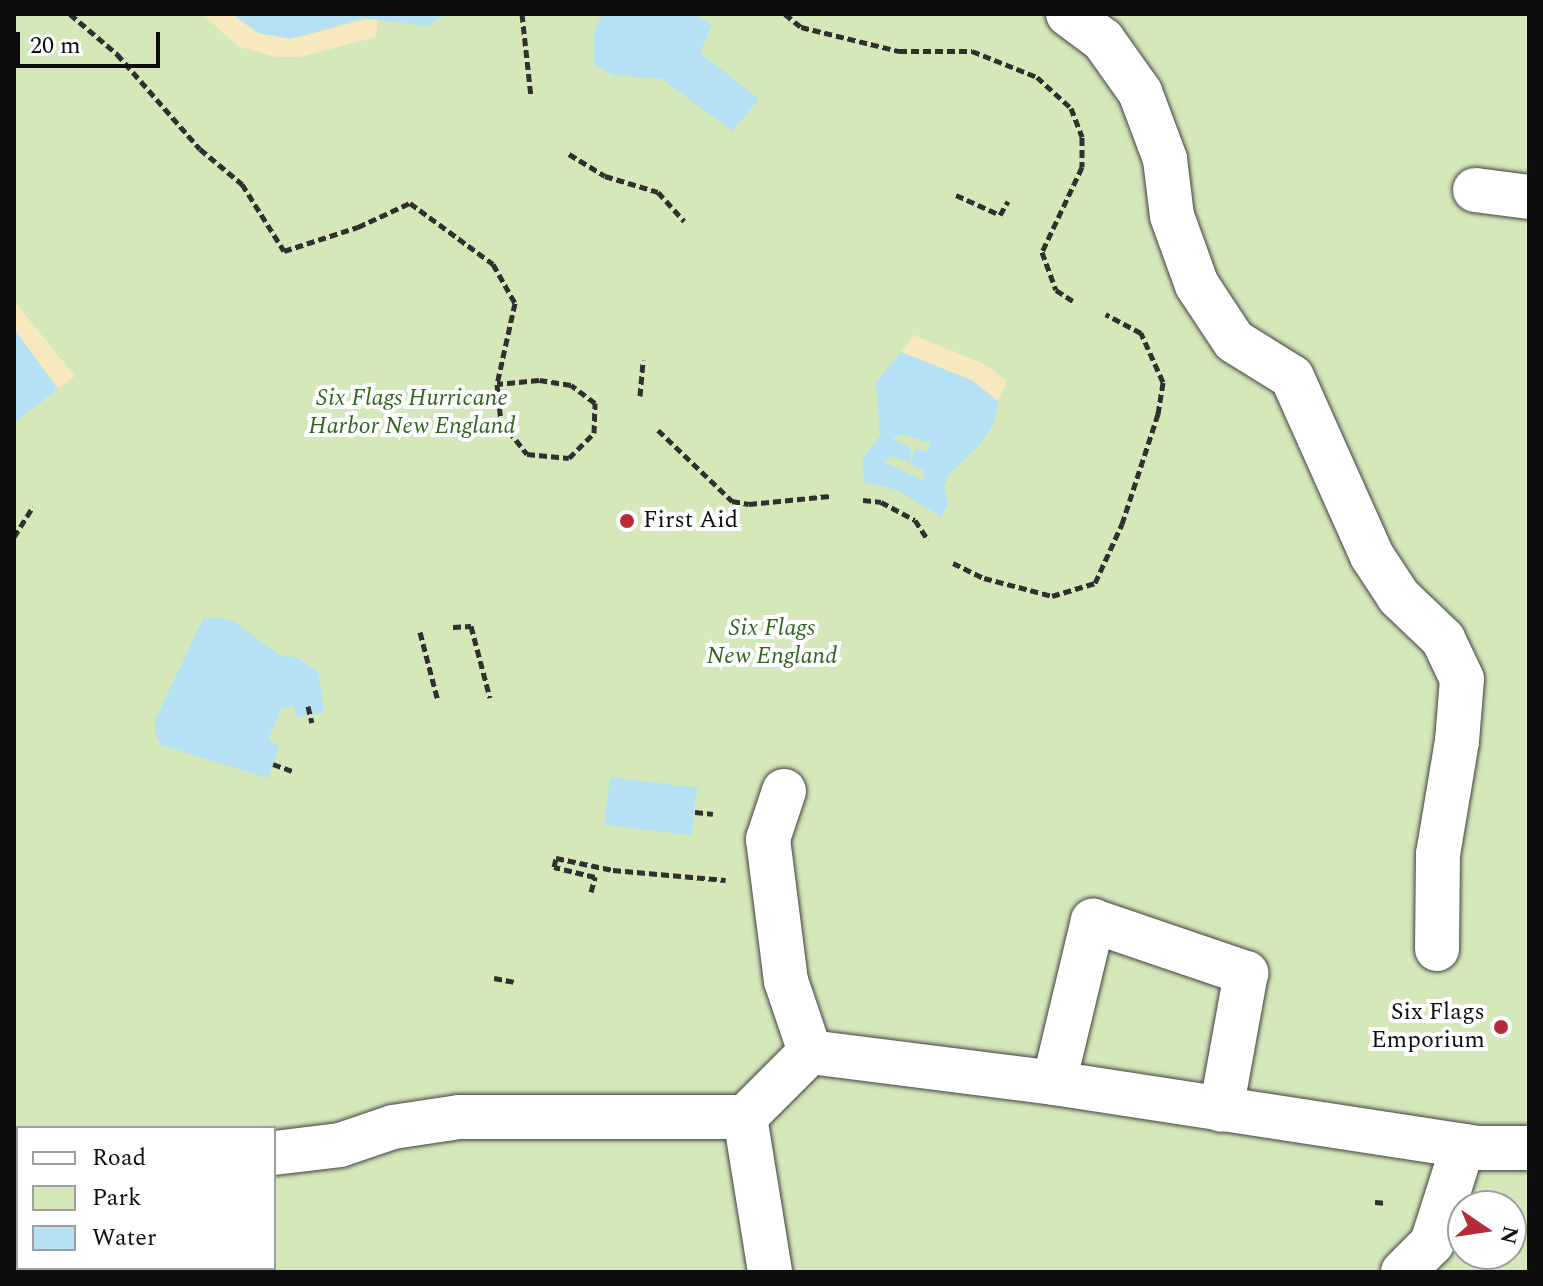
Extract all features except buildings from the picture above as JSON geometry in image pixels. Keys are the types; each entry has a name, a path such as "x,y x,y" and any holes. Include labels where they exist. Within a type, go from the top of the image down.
{"street":[{"path":"1068,14 1103,40 1140,92 1165,159 1172,216 1197,285 1234,341 1292,377 1372,556 1399,597 1443,639 1462,679 1438,854 1437,949"},
{"path":"1475,190 1529,197"},
{"path":"784,791 768,839 786,981 810,1052"},
{"path":"1054,1083 1093,921 1246,973 1221,1110"},
{"path":"810,1052 1054,1083 1463,1146 1529,1148"},
{"path":"276,1153 340,1145 393,1127 459,1117 745,1117 810,1052"},
{"path":"745,1117 770,1272"},
{"path":"1403,1272 1432,1243 1463,1146"}],"path":[{"path":"70,14 117,54 200,149 242,184 284,251 358,227 410,203 493,264 515,303 497,384 501,421 527,454 569,458 594,433 595,403 571,385 539,380 497,384"},
{"path":"522,14 531,97"},
{"path":"785,14 801,27 899,51 972,51 1037,77 1071,108 1082,137 1082,167 1042,252 1056,290 1073,301"},
{"path":"569,154 605,176 658,192 684,221"},
{"path":"956,195 1000,215 1008,201"},
{"path":"953,563 996,582 1052,596 1095,583 1122,524 1158,414 1163,382 1141,333 1106,314"},
{"path":"640,396 643,360"},
{"path":"658,430 732,501 749,504 830,496"},
{"path":"863,500 881,502 915,520 928,540"},
{"path":"14,537 33,506"},
{"path":"453,627 471,626 490,698"},
{"path":"420,632 438,701"},
{"path":"308,706 312,723"},
{"path":"273,764 295,772"},
{"path":"695,812 713,814"},
{"path":"591,892 595,877 554,867 556,858 683,878 775,881"},
{"path":"494,978 514,982"},
{"path":"1375,1202 1387,1203"}],"green space":[{"name":"Six Flags New England","path":"14,14 1529,14 1529,1272 14,1272"}],"sand":[{"path":"202,14 232,14 258,33 305,36 378,16 376,37 300,57 275,57 238,46"},
{"path":"14,301 75,376 58,389 14,329"},
{"path":"914,335 986,365 1007,381 998,401 971,380 901,352"}],"water":[{"path":"232,14 447,14 427,26 362,18 291,39 258,33"},
{"path":"602,14 693,14 712,24 700,53 759,99 732,131 662,79 613,75 594,65 594,34"},
{"path":"14,329 58,389 14,423"},
{"path":"901,352 971,380 998,401 994,423 981,444 949,474 944,487 948,504 941,517 897,490 864,482 863,458 880,436 876,382","holes":["901,434 930,443 928,452 915,449 910,464 923,470 925,481 884,462 893,456 909,463 912,449 892,438"]},
{"path":"215,617 233,621 281,656 297,657 319,673 324,713 296,717 294,707 282,707 269,738 279,748 268,778 161,745 155,733 155,720 203,619"},
{"path":"610,777 697,788 691,835 604,825"}],"place":[{"name":"First Aid","path":"627,521"},
{"name":"Six Flags Emporium","path":"1501,1027"}],"park label":[{"name":"Six Flags Hurricane Harbor New England","path":"412,413"}]}
